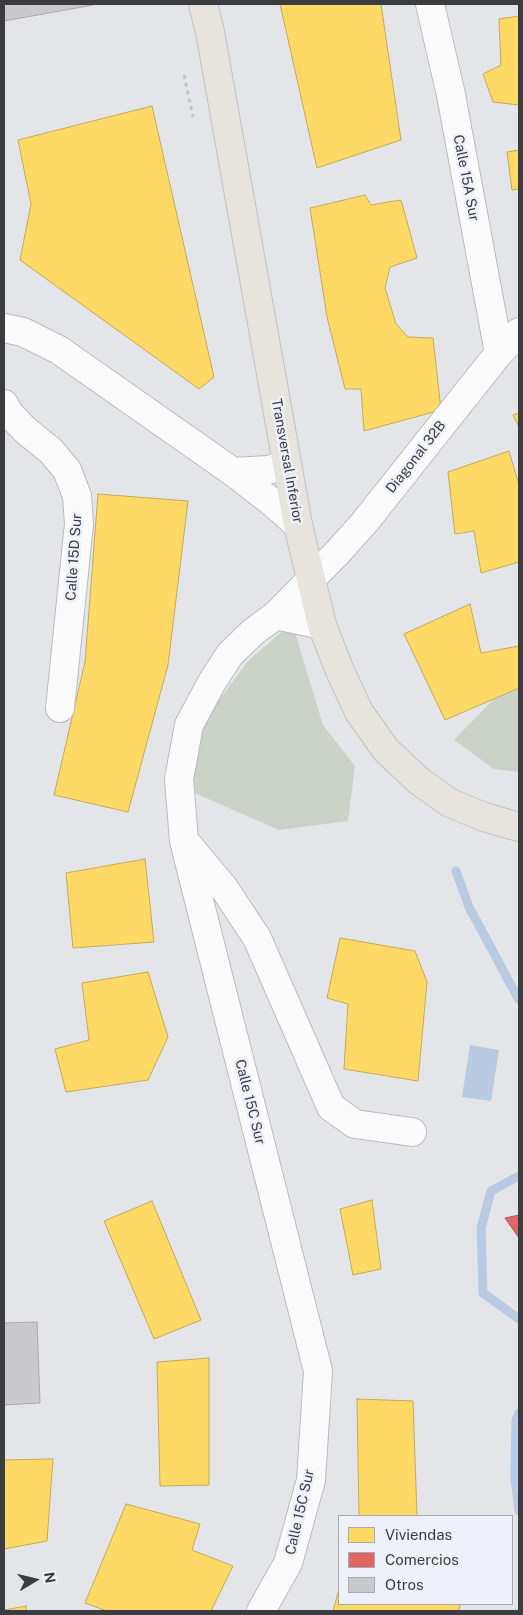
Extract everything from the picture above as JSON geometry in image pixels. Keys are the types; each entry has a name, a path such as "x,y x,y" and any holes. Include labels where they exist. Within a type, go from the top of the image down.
{"main road":[{"name":"Transversal Inferior","path":"203,4 210,32 298,525 322,625 359,712 386,750 419,781 450,803 484,817 519,827"}],"street":[{"name":"Calle 15A Sur","path":"430,4 451,95 499,353"},
{"path":"4,328 23,332 59,350 233,472 298,525"},
{"name":"Diagonal 32B","path":"310,580 364,523 499,353 519,332"},
{"name":"Calle 15D Sur","path":"4,404 9,413 25,430 50,450 67,470 77,496 79,524 60,708"},
{"path":"233,472 268,470 287,464"},
{"name":"Calle 15C Sur","path":"260,1611 288,1563 311,1480 318,1370 184,841 179,779 189,725 212,682 230,654 253,632 276,615 310,580"},
{"path":"276,615 322,625"},
{"path":"184,841 224,888 257,938 331,1107 355,1124 412,1132"}],"path":[{"path":"184,75 194,120"}],"shaded area":[{"path":"292,623 323,725 355,766 348,821 279,830 190,791 201,725 248,661"},
{"path":"519,673 519,772 494,769 454,740"}],"water":[{"path":"470,1045 499,1050 491,1101 462,1097"}],"building: Viviendas":[{"path":"280,4 381,4 401,140 317,168"},
{"path":"519,16 519,105 493,102 483,74 501,65 499,19"},
{"path":"152,106 214,377 199,389 20,260 31,204 18,140"},
{"path":"519,150 519,189 512,190 507,152"},
{"path":"365,195 371,205 401,200 417,258 390,267 385,288 396,324 408,337 433,338 441,410 364,431 361,389 345,389 327,317 310,208"},
{"path":"519,413 519,427 513,415"},
{"path":"509,451 519,485 519,562 481,573 474,531 455,534 448,472"},
{"path":"98,494 188,501 168,665 128,812 54,795 85,662"},
{"path":"470,604 481,653 519,646 519,688 445,720 404,634"},
{"path":"145,859 154,942 73,948 66,873"},
{"path":"340,938 415,951 427,982 418,1081 344,1069 348,1004 327,998"},
{"path":"148,972 168,1037 148,1080 66,1092 55,1049 89,1040 82,983"},
{"path":"372,1200 381,1269 353,1275 340,1209"},
{"path":"152,1201 201,1320 154,1339 104,1221"},
{"path":"209,1358 209,1485 160,1486 157,1362"},
{"path":"357,1399 413,1401 417,1515 359,1515"},
{"path":"53,1459 47,1541 4,1549 4,1460"},
{"path":"126,1504 200,1524 192,1550 233,1566 211,1611 107,1611 85,1603"},
{"path":"338,1593 338,1605 461,1605 458,1611 333,1611"},
{"path":"26,1606 26,1611 4,1611 4,1610"}],"building: Comercios":[{"path":"519,1215 519,1238 505,1218"}],"building: Otros":[{"path":"4,4 99,4 4,21"},
{"path":"37,1322 40,1403 4,1405 4,1323"}],"waterway":[{"path":"456,871 469,907 519,1000"},
{"path":"519,1176 491,1191 481,1228 483,1293 519,1319"},
{"path":"519,1413 516,1420 515,1478 519,1511"}]}
